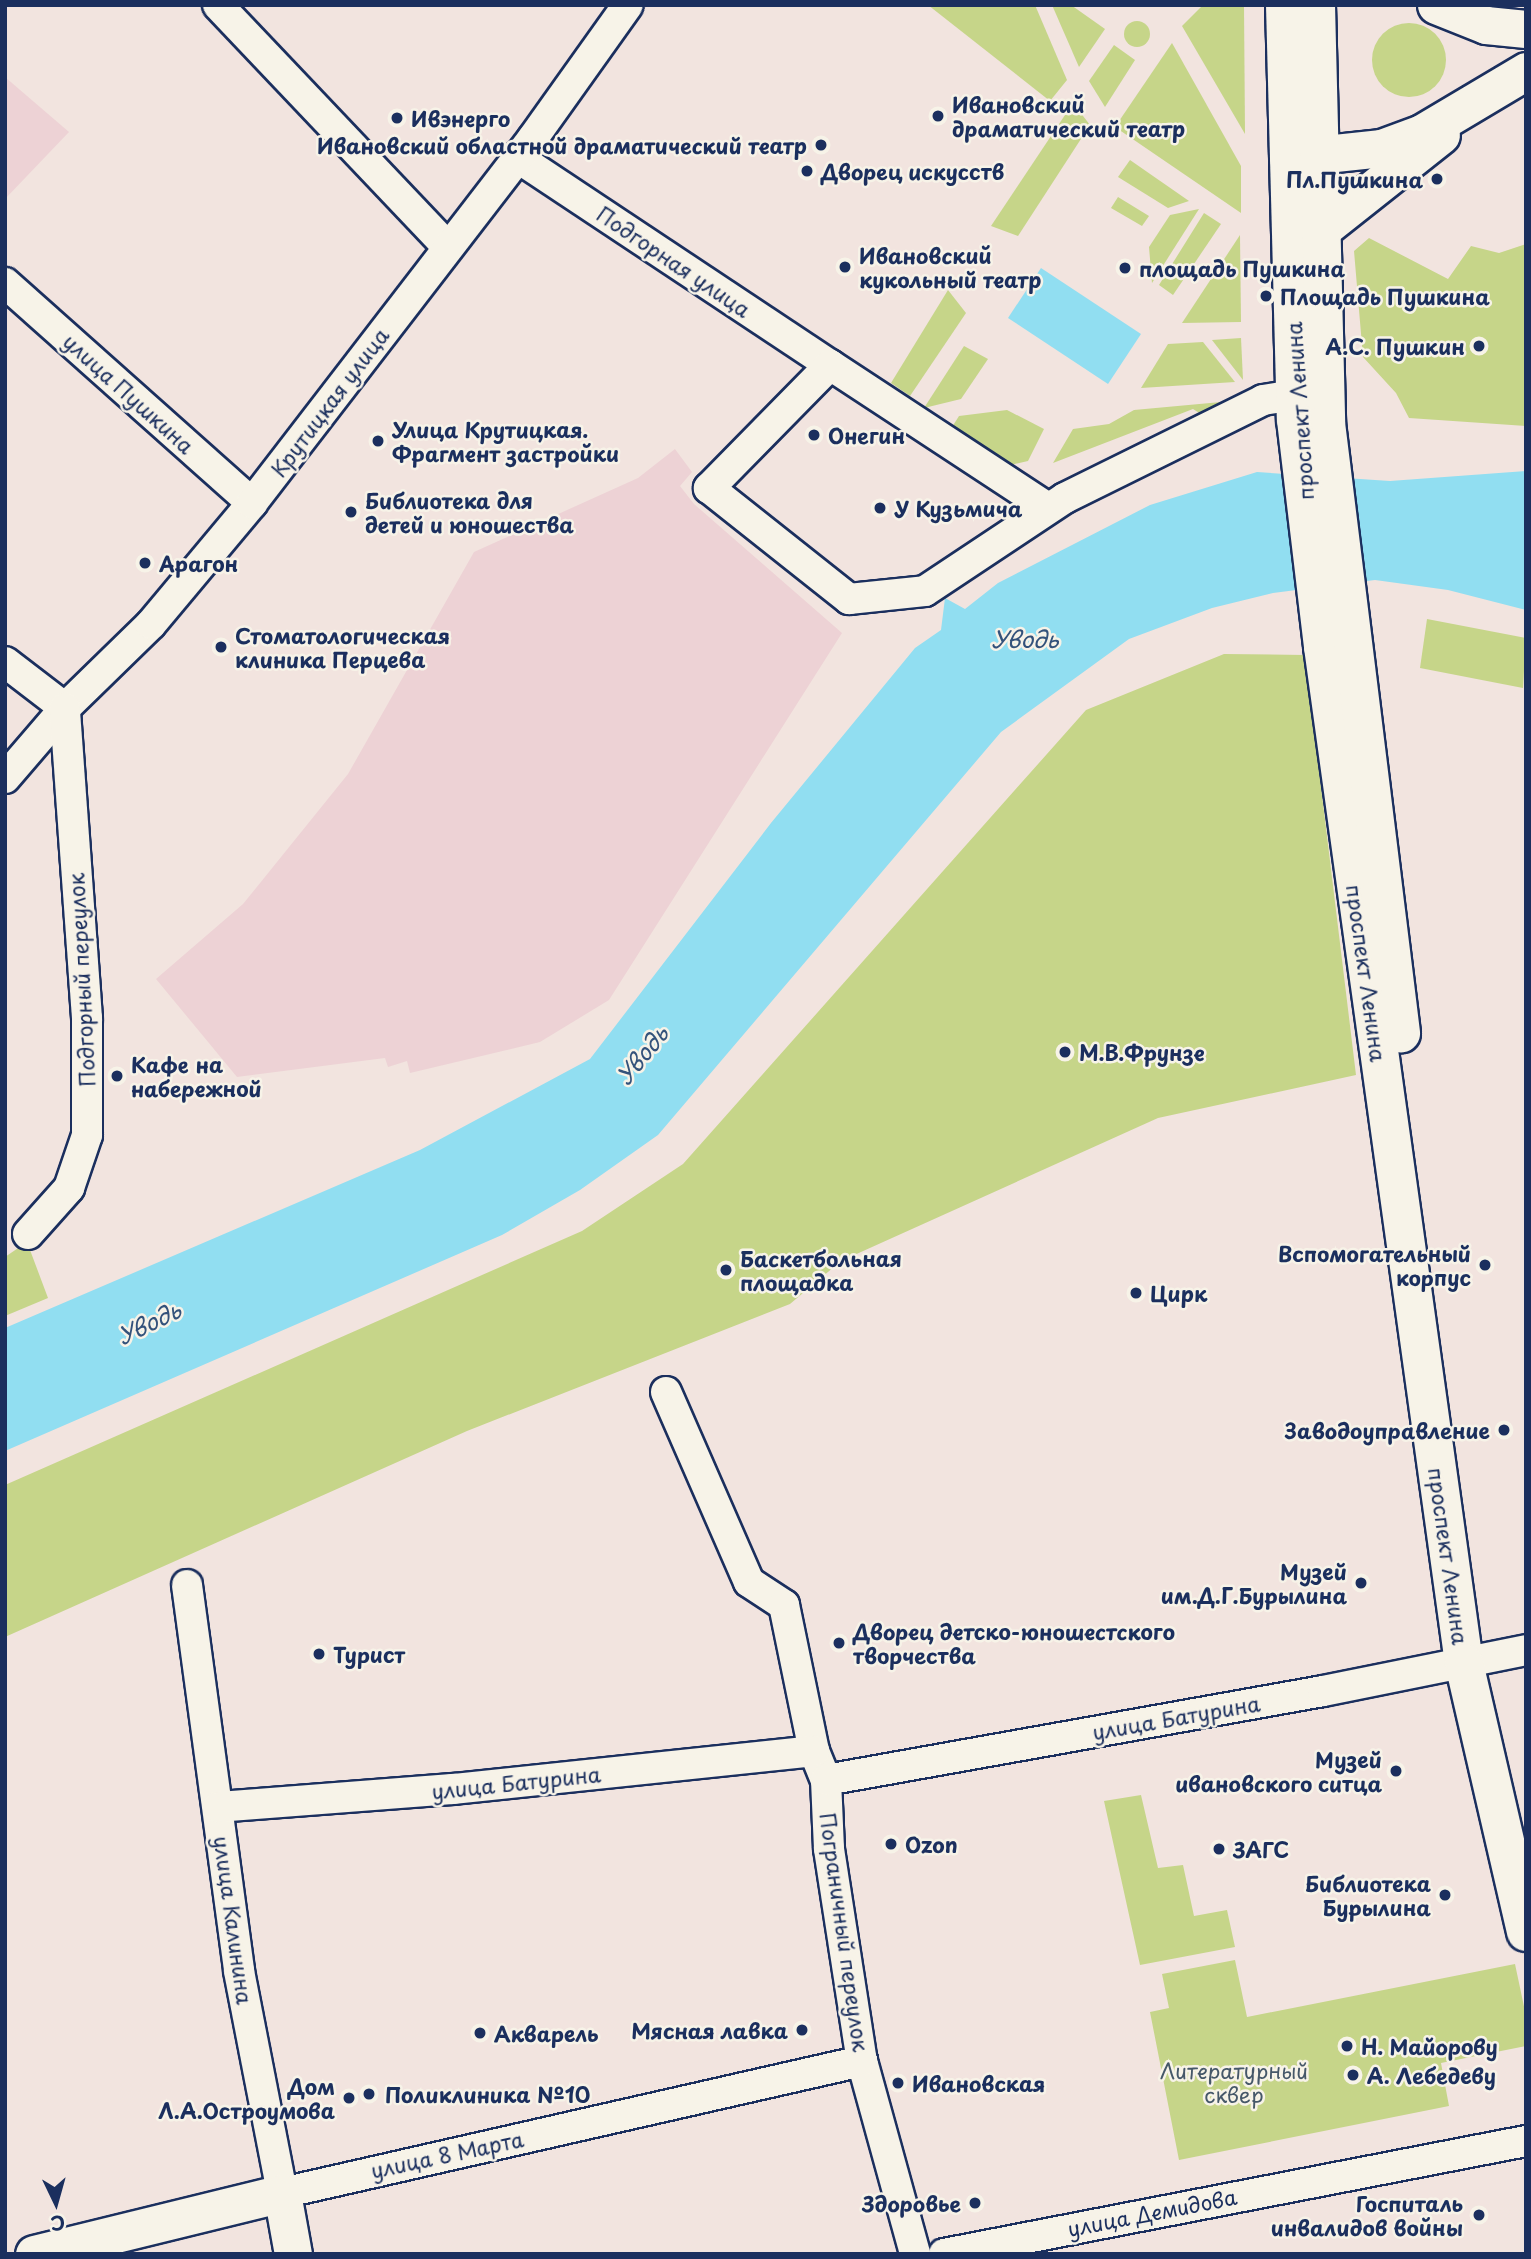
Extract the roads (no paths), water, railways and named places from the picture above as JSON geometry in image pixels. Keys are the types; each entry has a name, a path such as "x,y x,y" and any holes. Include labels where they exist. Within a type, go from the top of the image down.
{"highway":[{"name":"проспект Ленина","path":"1285,5 1303,157 1321,230 1305,413"},
{"name":"проспект Ленина","path":"1316,5 1303,157 1305,413 1476,1661 1526,1932"},
{"name":"проспект Ленина","path":"1476,1661 1526,1816"}],"main road":[{"path":"1436,5 1486,25 1526,29"},
{"path":"1303,157 1392,144 1422,133 1526,71"},
{"path":"1321,230 1486,96"},
{"name":"улица 8 Марта","path":"34,2254 282,2193"},
{"name":"улица Калинина","path":"282,2193 293,2254"}],"street":[{"path":"218,5 448,247"},
{"name":"Крутицкая улица","path":"5,778 65,708 151,624 252,503 517,157 628,5"},
{"name":"Подгорная улица","path":"517,157 1048,508"},
{"name":"улица Пушкина","path":"5,283 252,503"},
{"path":"830,365 709,488 849,599 925,591 1048,508 1263,400 1305,413"},
{"path":"5,662 65,708"},
{"name":"Подгорный переулок","path":"28,1234 69,1188 88,1135 87,1018 65,708"},
{"name":"Пограничный переулок","path":"666,1392 749,1581 784,1605 814,1751 826,1780 829,1849 862,2061 904,2229 915,2254"},
{"name":"улица Калинина","path":"187,1585 239,1971 282,2193"},
{"name":"улица Батурина","path":"826,1780 1526,1650"},
{"name":"улица Батурина","path":"218,1807 453,1789 814,1751"},
{"name":"улица 8 Марта","path":"282,2193 862,2061"},
{"name":"улица Демидова","path":"944,2254 1526,2141"}],"water":[{"path":"1041,268 1141,334 1108,384 1008,318"},
{"name":"Уводь","path":"1526,471 1526,610 1448,590 1375,580 1273,593 1212,608 1129,639 1001,732 658,1135 580,1190 502,1235 5,1451 5,1328 420,1150 590,1059 771,823 915,648 941,630 945,598 965,609 998,583 1150,505 1257,472 1390,481"}],"place":[{"name":"Ивановский драматический театр","path":"938,116"},
{"name":"Ивэнерго","path":"397,118"},
{"name":"Ивановский областной драматический театр","path":"821,145"},
{"name":"Дворец искусств","path":"807,171"},
{"name":"Пл.Пушкина","path":"1437,179"},
{"name":"Ивановский кукольный театр","path":"845,267"},
{"name":"площадь Пушкина","path":"1125,268"},
{"name":"Площадь Пушкина","path":"1266,296"},
{"name":"А.C. Пушкин","path":"1479,346"},
{"name":"Онегин","path":"814,435"},
{"name":"Улица Крутицкая. Фрагмент застройки","path":"378,441"},
{"name":"У Кузьмича","path":"880,508"},
{"name":"Библиотека для детей и юношества","path":"351,512"},
{"name":"Арагон","path":"145,563"},
{"name":"Стоматологическая клиника Перцева","path":"221,647"},
{"name":"М.В.Фрунзе","path":"1065,1052"},
{"name":"Кафе на набережной","path":"117,1076"},
{"name":"Вспомогательный корпус","path":"1485,1265"},
{"name":"Баскетбольная площадка","path":"726,1270"},
{"name":"Цирк","path":"1136,1293"},
{"name":"Заводоуправление","path":"1504,1430"},
{"name":"Музей им.Д.Г.Бурылина","path":"1361,1583"},
{"name":"Дворец детско-юношестского творчества","path":"839,1643"},
{"name":"Турист","path":"319,1654"},
{"name":"Музей ивановского ситца","path":"1396,1771"},
{"name":"Ozon","path":"891,1844"},
{"name":"ЗАГС","path":"1219,1849"},
{"name":"Библиотека Бурылина","path":"1445,1895"},
{"name":"Мясная лавка","path":"802,2030"},
{"name":"Акварель","path":"480,2033"},
{"name":"Н. Майорову","path":"1347,2046"},
{"name":"А. Лебедеву","path":"1353,2075"},
{"name":"Ивановская","path":"898,2083"},
{"name":"Поликлиника №10","path":"369,2094"},
{"name":"Дом Л.А.Остроумова","path":"349,2098"},
{"name":"Здоровье","path":"975,2203"},
{"name":"Госпиталь инвалидов войны","path":"1479,2215"}],"park label":[{"name":"Литературный сквер","path":"1234,2082"}]}
